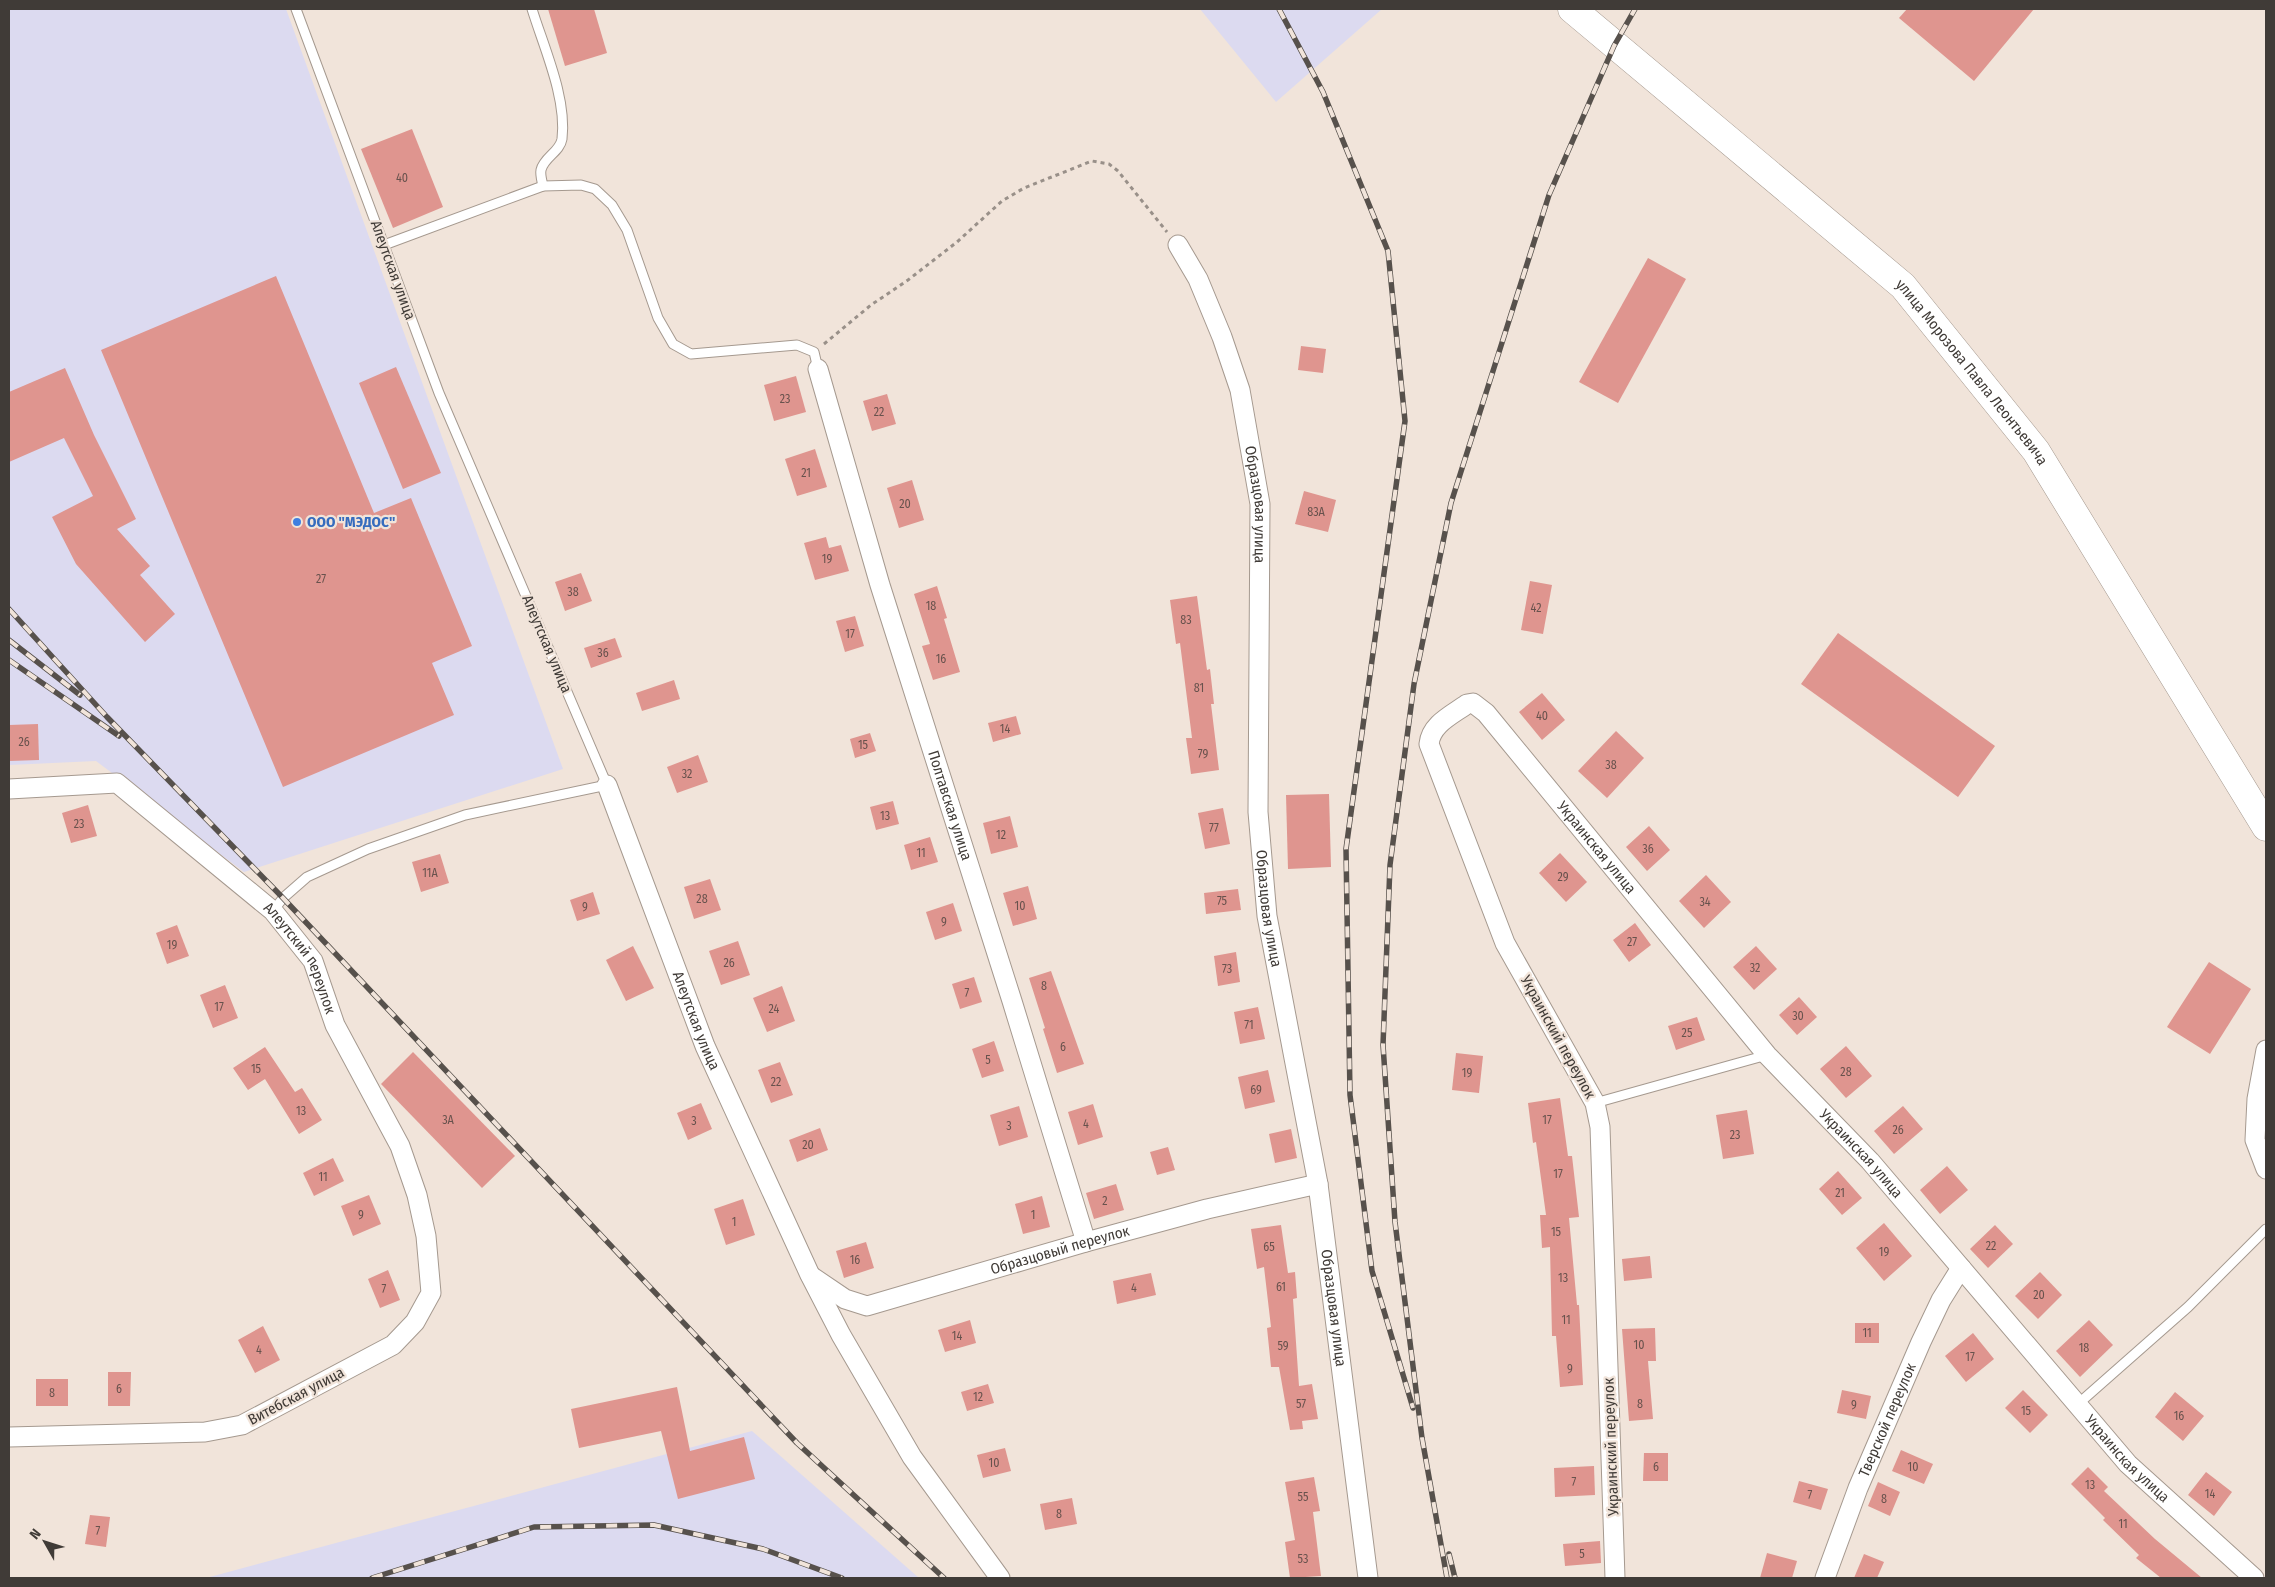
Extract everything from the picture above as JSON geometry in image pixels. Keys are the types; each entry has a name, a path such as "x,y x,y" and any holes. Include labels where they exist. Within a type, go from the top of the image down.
{"main road":[{"name":"улица Морозова Павла Леонтьевича","path":"1572,9 1903,286 2036,451 2266,827"}],"street":[{"name":"Образцовая улица","path":"1178,245 1198,279 1222,337 1240,390 1260,504 1258,812 1267,916 1318,1184 1368,1578"},
{"name":"Полтавская улица","path":"816,361 880,585 1086,1242"},
{"name":"Украинский переулок","path":"1486,713 1473,703 1467,704 1434,729 1430,736 1429,744 1504,943 1595,1103 1600,1127 1615,1578"},
{"name":"Украинская улица","path":"1486,713 1767,1055 1870,1161 2128,1464 2254,1578"},
{"name":"Алеутский переулок","path":"9,789 117,782 273,911 313,961 335,1025 400,1146 417,1195 426,1236 431,1293"},
{"name":"Алеутская улица","path":"607,784 705,1046 810,1275 841,1335 912,1457 1000,1578"},
{"path":"2266,1050 2257,1099 2255,1140 2266,1169"},
{"name":"Образцовый переулок","path":"810,1275 845,1298 867,1306 1207,1209 1318,1184"},
{"name":"Тверской переулок","path":"1825,1578 1858,1488 1921,1342 1941,1300 1961,1268"},
{"name":"Витебская улица","path":"9,1437 205,1432 242,1425 392,1345 415,1322 431,1293"}],"lane":[{"name":"Алеутская улица","path":"296,9 439,393 607,784"},
{"path":"532,9 558,94 563,122 559,148 546,162 541,171 543,186"},
{"path":"384,245 543,186 581,185 595,189 612,205 627,230 658,318 673,344 690,354 797,345 816,361"},
{"path":"273,911 283,898 307,877 368,849 465,815 607,784"},
{"path":"1595,1103 1767,1055"},
{"path":"2078,1404 2188,1307 2266,1229"}],"path":[{"path":"816,361 871,305 908,280 957,242 1002,201 1031,184 1092,161 1109,164 1118,170 1178,245"}],"shaded area":[{"path":"9,9 286,9 563,769 244,872 96,761 9,765"},
{"path":"1200,9 1382,9 1276,102"},
{"path":"752,1431 919,1578 206,1578"}],"building":[{"path":"548,9 594,9 607,53 565,66"},
{"path":"1907,9 2034,9 1974,81 1899,18"},
{"path":"412,129 443,207 393,228 361,149"},
{"path":"1648,258 1686,279 1618,403 1579,382"},
{"path":"276,276 374,513 411,498 472,646 432,663 454,715 283,787 101,350"},
{"path":"1301,346 1326,349 1323,373 1298,370"},
{"path":"396,367 441,473 403,489 359,383"},
{"path":"65,368 94,435 136,519 117,529 150,566 140,575 175,614 145,642 76,564 52,517 93,496 64,438 9,462 9,392"},
{"path":"796,376 806,412 774,421 764,385"},
{"path":"887,394 896,424 872,431 863,401"},
{"path":"815,449 827,487 797,496 785,459"},
{"path":"912,480 924,520 899,528 887,488"},
{"path":"1304,491 1336,500 1328,532 1295,524"},
{"path":"826,537 829,548 841,545 849,571 815,580 804,543"},
{"path":"581,573 592,601 565,611 555,582"},
{"path":"1530,581 1552,585 1543,634 1521,630"},
{"path":"937,586 947,618 944,619 960,672 933,680 922,646 930,644 914,594"},
{"path":"1197,596 1207,670 1210,669 1214,704 1211,704 1219,770 1191,774 1186,738 1192,738 1180,643 1176,644 1170,600"},
{"path":"855,616 864,646 845,652 836,621"},
{"path":"1838,633 1995,746 1958,797 1801,684"},
{"path":"615,638 622,657 591,668 584,648"},
{"path":"674,680 680,699 642,711 636,693"},
{"path":"1542,693 1565,720 1542,740 1519,712"},
{"path":"1016,716 1021,734 993,742 988,723"},
{"path":"38,724 39,760 9,761 9,725"},
{"path":"1616,731 1644,758 1607,798 1578,771"},
{"path":"870,733 876,751 855,758 850,739"},
{"path":"698,755 708,782 677,793 667,767"},
{"path":"1329,794 1331,867 1288,869 1286,795"},
{"path":"893,801 899,824 876,830 870,807"},
{"path":"88,805 97,836 71,843 62,813"},
{"path":"1223,808 1230,844 1205,849 1198,813"},
{"path":"1010,816 1018,847 991,854 983,823"},
{"path":"1649,826 1670,850 1647,871 1626,847"},
{"path":"930,837 938,862 911,870 904,845"},
{"path":"1560,853 1587,882 1566,902 1539,873"},
{"path":"440,854 449,883 421,892 412,862"},
{"path":"1706,875 1731,902 1704,928 1679,901"},
{"path":"710,879 721,910 694,919 684,887"},
{"path":"1028,886 1037,919 1013,926 1003,893"},
{"path":"1238,889 1241,910 1206,914 1204,893"},
{"path":"593,892 600,914 577,921 570,900"},
{"path":"953,903 962,931 935,940 926,912"},
{"path":"1635,923 1651,945 1629,962 1613,940"},
{"path":"177,925 189,956 167,964 156,933"},
{"path":"738,941 750,975 721,985 709,951"},
{"path":"633,946 654,988 626,1001 606,960"},
{"path":"1756,946 1777,969 1754,990 1733,967"},
{"path":"1236,952 1240,982 1218,986 1214,956"},
{"path":"2209,962 2251,989 2210,1054 2167,1027"},
{"path":"1051,971 1084,1064 1057,1073 1029,978"},
{"path":"974,977 982,1002 960,1009 952,984"},
{"path":"225,985 238,1018 213,1028 200,995"},
{"path":"782,986 795,1021 767,1032 753,998"},
{"path":"1799,997 1817,1017 1797,1035 1779,1015"},
{"path":"1258,1007 1265,1039 1240,1044 1234,1012"},
{"path":"1697,1017 1705,1040 1676,1050 1668,1026"},
{"path":"994,1041 1004,1071 982,1078 972,1049"},
{"path":"1846,1046 1872,1076 1846,1098 1820,1069"},
{"path":"265,1047 295,1092 302,1088 322,1120 299,1134 265,1079 248,1090 233,1068"},
{"path":"413,1052 515,1156 482,1188 381,1084"},
{"path":"1456,1053 1483,1056 1479,1093 1452,1090"},
{"path":"780,1062 793,1095 771,1103 758,1070"},
{"path":"1268,1070 1275,1102 1245,1109 1238,1077"},
{"path":"1560,1098 1568,1156 1572,1156 1579,1217 1569,1218 1577,1305 1579,1305 1583,1385 1560,1387 1556,1336 1552,1336 1550,1247 1542,1248 1540,1215 1546,1215 1536,1142 1533,1143 1528,1103"},
{"path":"701,1103 712,1129 688,1140 677,1113"},
{"path":"1093,1104 1103,1137 1078,1145 1068,1112"},
{"path":"1019,1106 1028,1137 999,1146 990,1115"},
{"path":"1903,1106 1923,1129 1894,1154 1874,1131"},
{"path":"1747,1110 1754,1154 1723,1159 1716,1115"},
{"path":"820,1128 828,1150 797,1162 789,1140"},
{"path":"1291,1129 1297,1158 1275,1163 1269,1134"},
{"path":"1168,1147 1175,1170 1157,1175 1150,1152"},
{"path":"333,1158 344,1181 314,1196 303,1173"},
{"path":"1947,1166 1968,1190 1940,1214 1920,1190"},
{"path":"1838,1171 1862,1198 1842,1215 1819,1189"},
{"path":"1116,1184 1124,1210 1094,1219 1086,1193"},
{"path":"369,1195 381,1224 353,1236 341,1206"},
{"path":"1042,1196 1050,1227 1023,1234 1015,1204"},
{"path":"743,1199 755,1235 726,1245 714,1209"},
{"path":"1884,1223 1912,1256 1884,1281 1856,1248"},
{"path":"1281,1225 1288,1273 1295,1272 1297,1298 1293,1299 1299,1386 1312,1384 1318,1419 1302,1421 1303,1429 1290,1430 1279,1367 1271,1367 1267,1328 1271,1327 1264,1267 1257,1269 1251,1229"},
{"path":"1995,1225 2013,1244 1988,1268 1970,1249"},
{"path":"866,1242 874,1268 844,1278 836,1251"},
{"path":"1650,1256 1652,1278 1624,1281 1622,1259"},
{"path":"388,1270 400,1300 380,1308 368,1279"},
{"path":"2040,1272 2062,1295 2038,1319 2015,1296"},
{"path":"1151,1273 1156,1295 1117,1304 1113,1281"},
{"path":"970,1320 976,1343 945,1352 938,1330"},
{"path":"2089,1320 2113,1345 2080,1377 2056,1351"},
{"path":"1855,1323 1879,1323 1879,1343 1855,1343"},
{"path":"263,1326 280,1360 255,1373 238,1340"},
{"path":"1655,1328 1656,1361 1648,1361 1653,1419 1629,1421 1622,1329"},
{"path":"1973,1333 1994,1359 1966,1382 1945,1356"},
{"path":"108,1372 131,1372 130,1406 108,1406"},
{"path":"36,1379 68,1379 68,1406 36,1406"},
{"path":"988,1384 994,1403 967,1411 961,1392"},
{"path":"677,1387 690,1451 744,1437 755,1479 678,1499 661,1431 579,1448 571,1409"},
{"path":"1842,1390 1871,1396 1866,1419 1837,1413"},
{"path":"2023,1390 2048,1415 2030,1433 2005,1408"},
{"path":"2175,1392 2204,1416 2183,1441 2155,1417"},
{"path":"1005,1448 1011,1471 983,1478 977,1455"},
{"path":"1901,1450 1933,1464 1924,1484 1892,1471"},
{"path":"1644,1453 1668,1453 1668,1481 1643,1481"},
{"path":"1594,1466 1595,1495 1555,1497 1554,1468"},
{"path":"2088,1467 2108,1487 2104,1491 2155,1539 2202,1578 2161,1578 2136,1558 2139,1555 2103,1520 2105,1518 2071,1484"},
{"path":"2206,1472 2232,1492 2214,1516 2188,1495"},
{"path":"1314,1477 1320,1511 1313,1512 1321,1576 1290,1578 1285,1542 1295,1540 1285,1482"},
{"path":"1799,1481 1828,1489 1821,1510 1793,1502"},
{"path":"1878,1482 1900,1492 1890,1516 1868,1506"},
{"path":"1072,1498 1077,1524 1045,1530 1040,1504"},
{"path":"90,1515 110,1517 106,1547 85,1544"},
{"path":"1600,1541 1601,1563 1565,1566 1563,1544"},
{"path":"1767,1553 1797,1561 1792,1578 1760,1578"},
{"path":"1864,1554 1884,1562 1877,1578 1854,1578"}],"railway":[{"path":"1279,9 1323,92 1388,251 1405,421 1346,849 1350,1095 1372,1271 1413,1408"},
{"path":"1447,1578 1422,1438 1395,1222 1383,1045 1390,865 1414,684 1451,503 1549,195 1614,46 1635,9"},
{"path":"9,609 107,717 283,898 797,1443 944,1578"},
{"path":"9,640 80,695"},
{"path":"9,660 119,736"},
{"path":"372,1578 534,1527 654,1525 763,1549 842,1578"},
{"path":"1449,1554 1455,1578"}],"place":[{"name":"ООО \"МЭДОС\"","path":"297,522"}]}
